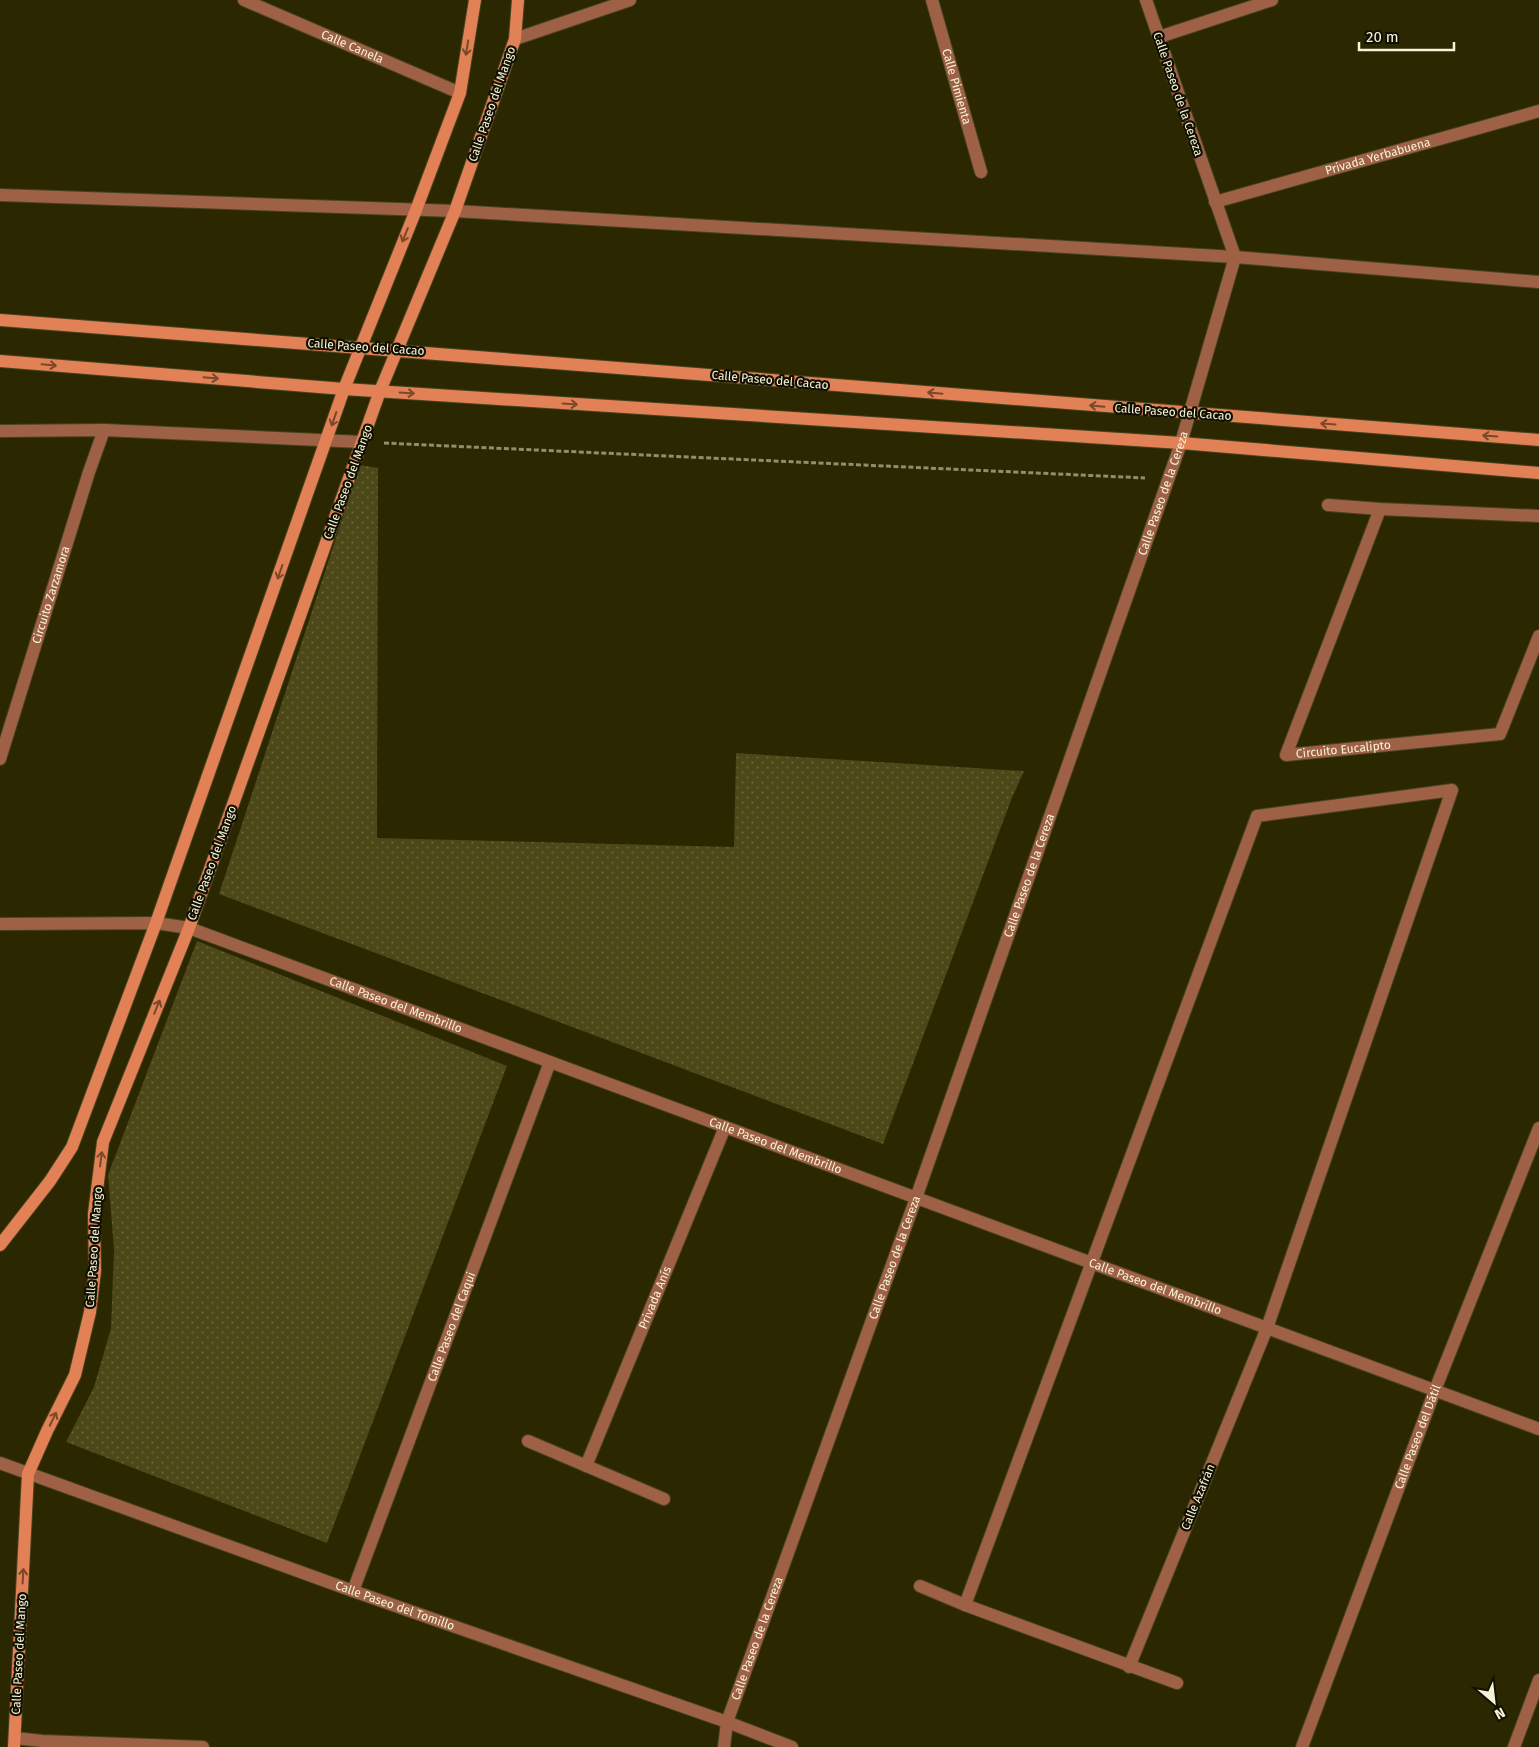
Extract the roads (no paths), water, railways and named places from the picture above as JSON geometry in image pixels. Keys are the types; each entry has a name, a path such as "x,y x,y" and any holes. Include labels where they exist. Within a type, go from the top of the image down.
{"street":[{"name":"Calle Canela","path":"244,0 460,93"},
{"path":"0,1245 50,1181 72,1147 156,923 344,389 416,210 460,93 475,0"},
{"name":"Calle Paseo del Mango","path":"14,1743 28,1474 75,1375 88,1321 94,1270 94,1214 102,1142 189,928 380,392 455,211 515,39 518,0"},
{"path":"515,39 630,0"},
{"name":"Calle Pimienta","path":"932,0 981,172"},
{"name":"Calle Paseo de la Cereza","path":"724,1747 727,1722 916,1198 1181,443 1235,257 1146,0"},
{"path":"1159,37 1272,0"},
{"name":"Privada Yerbabuena","path":"1215,202 1539,111"},
{"path":"0,195 455,211 1235,257 1539,282"},
{"name":"Calle Paseo del Cacao","path":"0,320 1539,440"},
{"path":"0,361 380,392 1181,443 1539,474"},
{"path":"0,431 104,430 362,442"},
{"name":"Circuito Zarzamora","path":"0,759 89,472 104,430"},
{"path":"1328,505 1539,516"},
{"name":"Circuito Eucalipto","path":"1380,509 1286,755 1500,734 1539,636"},
{"name":"Calle Azafrán","path":"1090,1262 1257,816 1452,790 1266,1328 1130,1667"},
{"name":"Calle Paseo del Membrillo","path":"0,924 156,923 189,928 1539,1429"},
{"name":"Calle Paseo del Caqui","path":"353,1591 550,1062"},
{"name":"Privada Anís","path":"586,1466 725,1127"},
{"name":"Calle Paseo del Dátil","path":"1302,1747 1435,1390 1539,1128"},
{"path":"965,1605 1090,1262"},
{"path":"528,1441 664,1499"},
{"name":"Calle Paseo del Tomillo","path":"0,1463 353,1591 727,1722 792,1747"},
{"path":"920,1586 965,1605 1177,1683"},
{"path":"1514,1747 1539,1680"},
{"path":"14,1743 42,1741 203,1747"}]}
